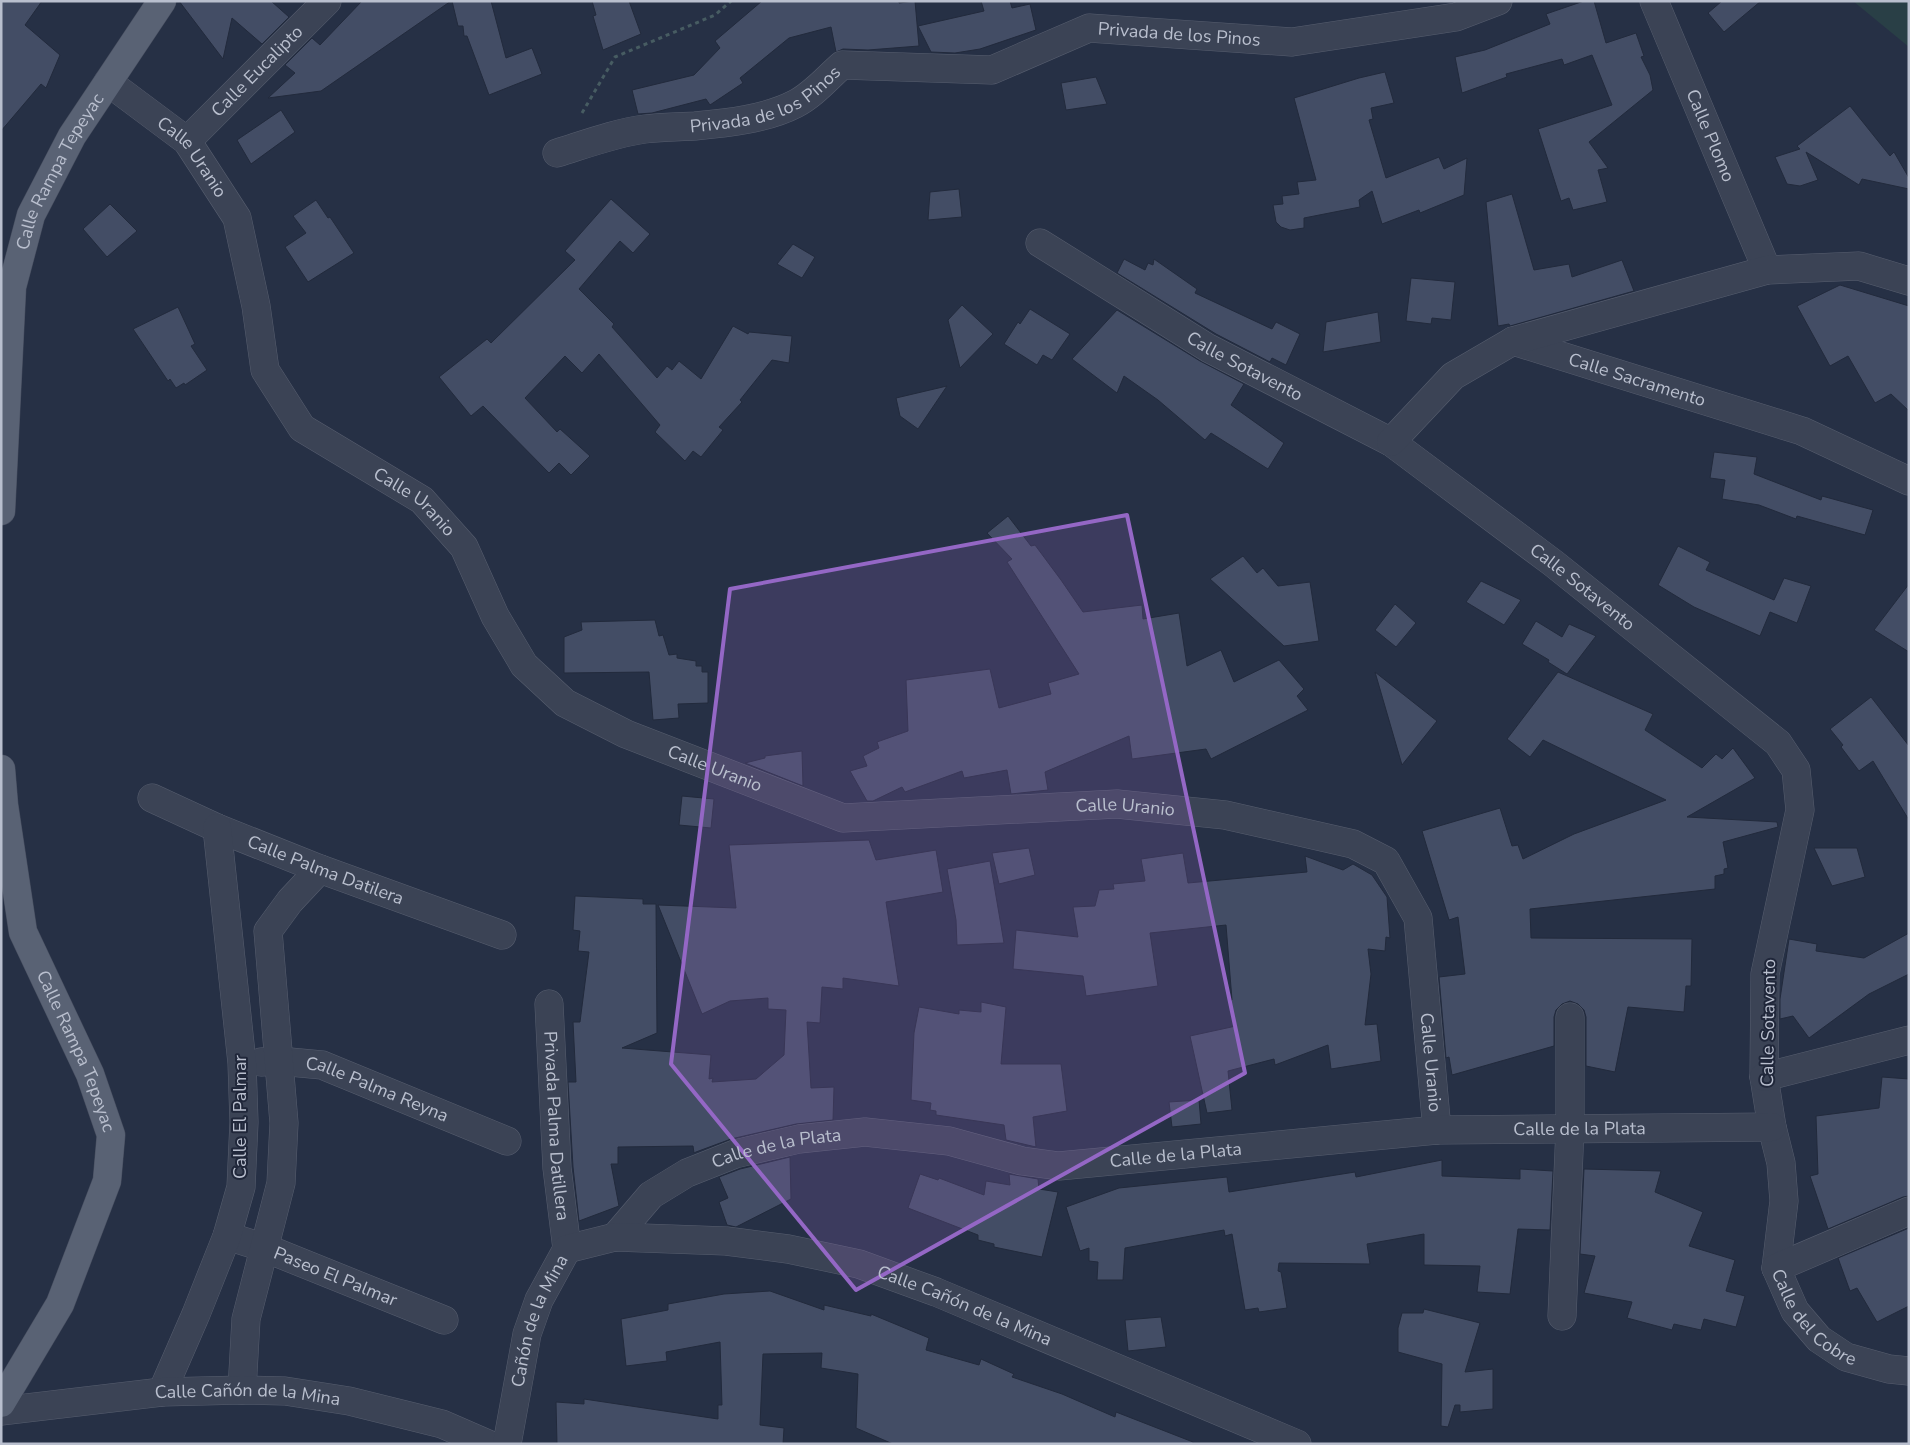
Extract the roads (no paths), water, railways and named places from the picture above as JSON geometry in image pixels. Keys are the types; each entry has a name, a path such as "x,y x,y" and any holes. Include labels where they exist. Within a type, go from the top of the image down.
{"main road":[{"name":"Calle Rampa Tepeyac","path":"1,511 5,337 12,287 31,215 72,136 162,1"},
{"name":"Calle Rampa Tepeyac","path":"1,769 2,804 22,932 90,1074 111,1135 107,1181 60,1304 1,1404"}],"street":[{"name":"Calle Eucalipto","path":"187,141 327,1"},
{"name":"Privada de los Pinos","path":"557,153 618,134 647,129 696,126 781,111 814,91 842,65 992,70 1089,28 1292,42 1456,17 1498,1"},
{"name":"Calle Plomo","path":"1654,1 1767,270"},
{"name":"Calle Uranio","path":"108,82 187,141 238,218 256,306 265,370 302,428 422,500 464,547 495,616 524,665 565,703 626,734 843,818 1117,804 1225,815 1353,844 1386,861 1418,918 1437,1130"},
{"name":"Calle Sotavento","path":"1040,242 1208,348 1391,442 1553,563 1778,743 1796,770 1800,810 1765,974 1764,1077 1772,1127"},
{"path":"1391,442 1453,376 1513,341 1767,270 1859,266 1909,281"},
{"name":"Calle Sacramento","path":"1513,341 1802,431 1909,481"},
{"name":"Calle Palma Datilera","path":"152,798 217,828 320,869 502,935"},
{"name":"Calle El Palmar","path":"162,1392 227,1236 241,1187 244,1122 242,1063 217,828"},
{"path":"242,1390 246,1319 281,1183 284,1123 268,931 290,901 320,869"},
{"name":"Privada Palma Datillera","path":"549,1004 557,1168 567,1249"},
{"path":"1562,1316 1570,1128 1570,1018"},
{"path":"1764,1077 1909,1040"},
{"name":"Calle Palma Reyna","path":"242,1063 279,1061 322,1065 507,1141"},
{"name":"Calle de la Plata","path":"615,1238 651,1194 687,1173 735,1154 799,1139 865,1132 949,1141 1022,1161 1060,1166 1437,1130 1772,1127"},
{"name":"Calle del Cobre","path":"1772,1127 1780,1163 1784,1200 1776,1268 1795,1311 1819,1339 1846,1357 1889,1369 1909,1370"},
{"path":"1776,1268 1909,1211"},
{"name":"Paseo El Palmar","path":"227,1236 265,1248 444,1320"},
{"name":"Cañón de la Mina","path":"507,1444 527,1334 539,1300 567,1249 615,1238"},
{"name":"Calle Cañón de la Mina","path":"615,1238 726,1241 788,1249 859,1264 936,1292 1296,1444"},
{"name":"Calle Cañón de la Mina","path":"1,1411 162,1392 285,1391 349,1401 442,1424 488,1444"}]}
